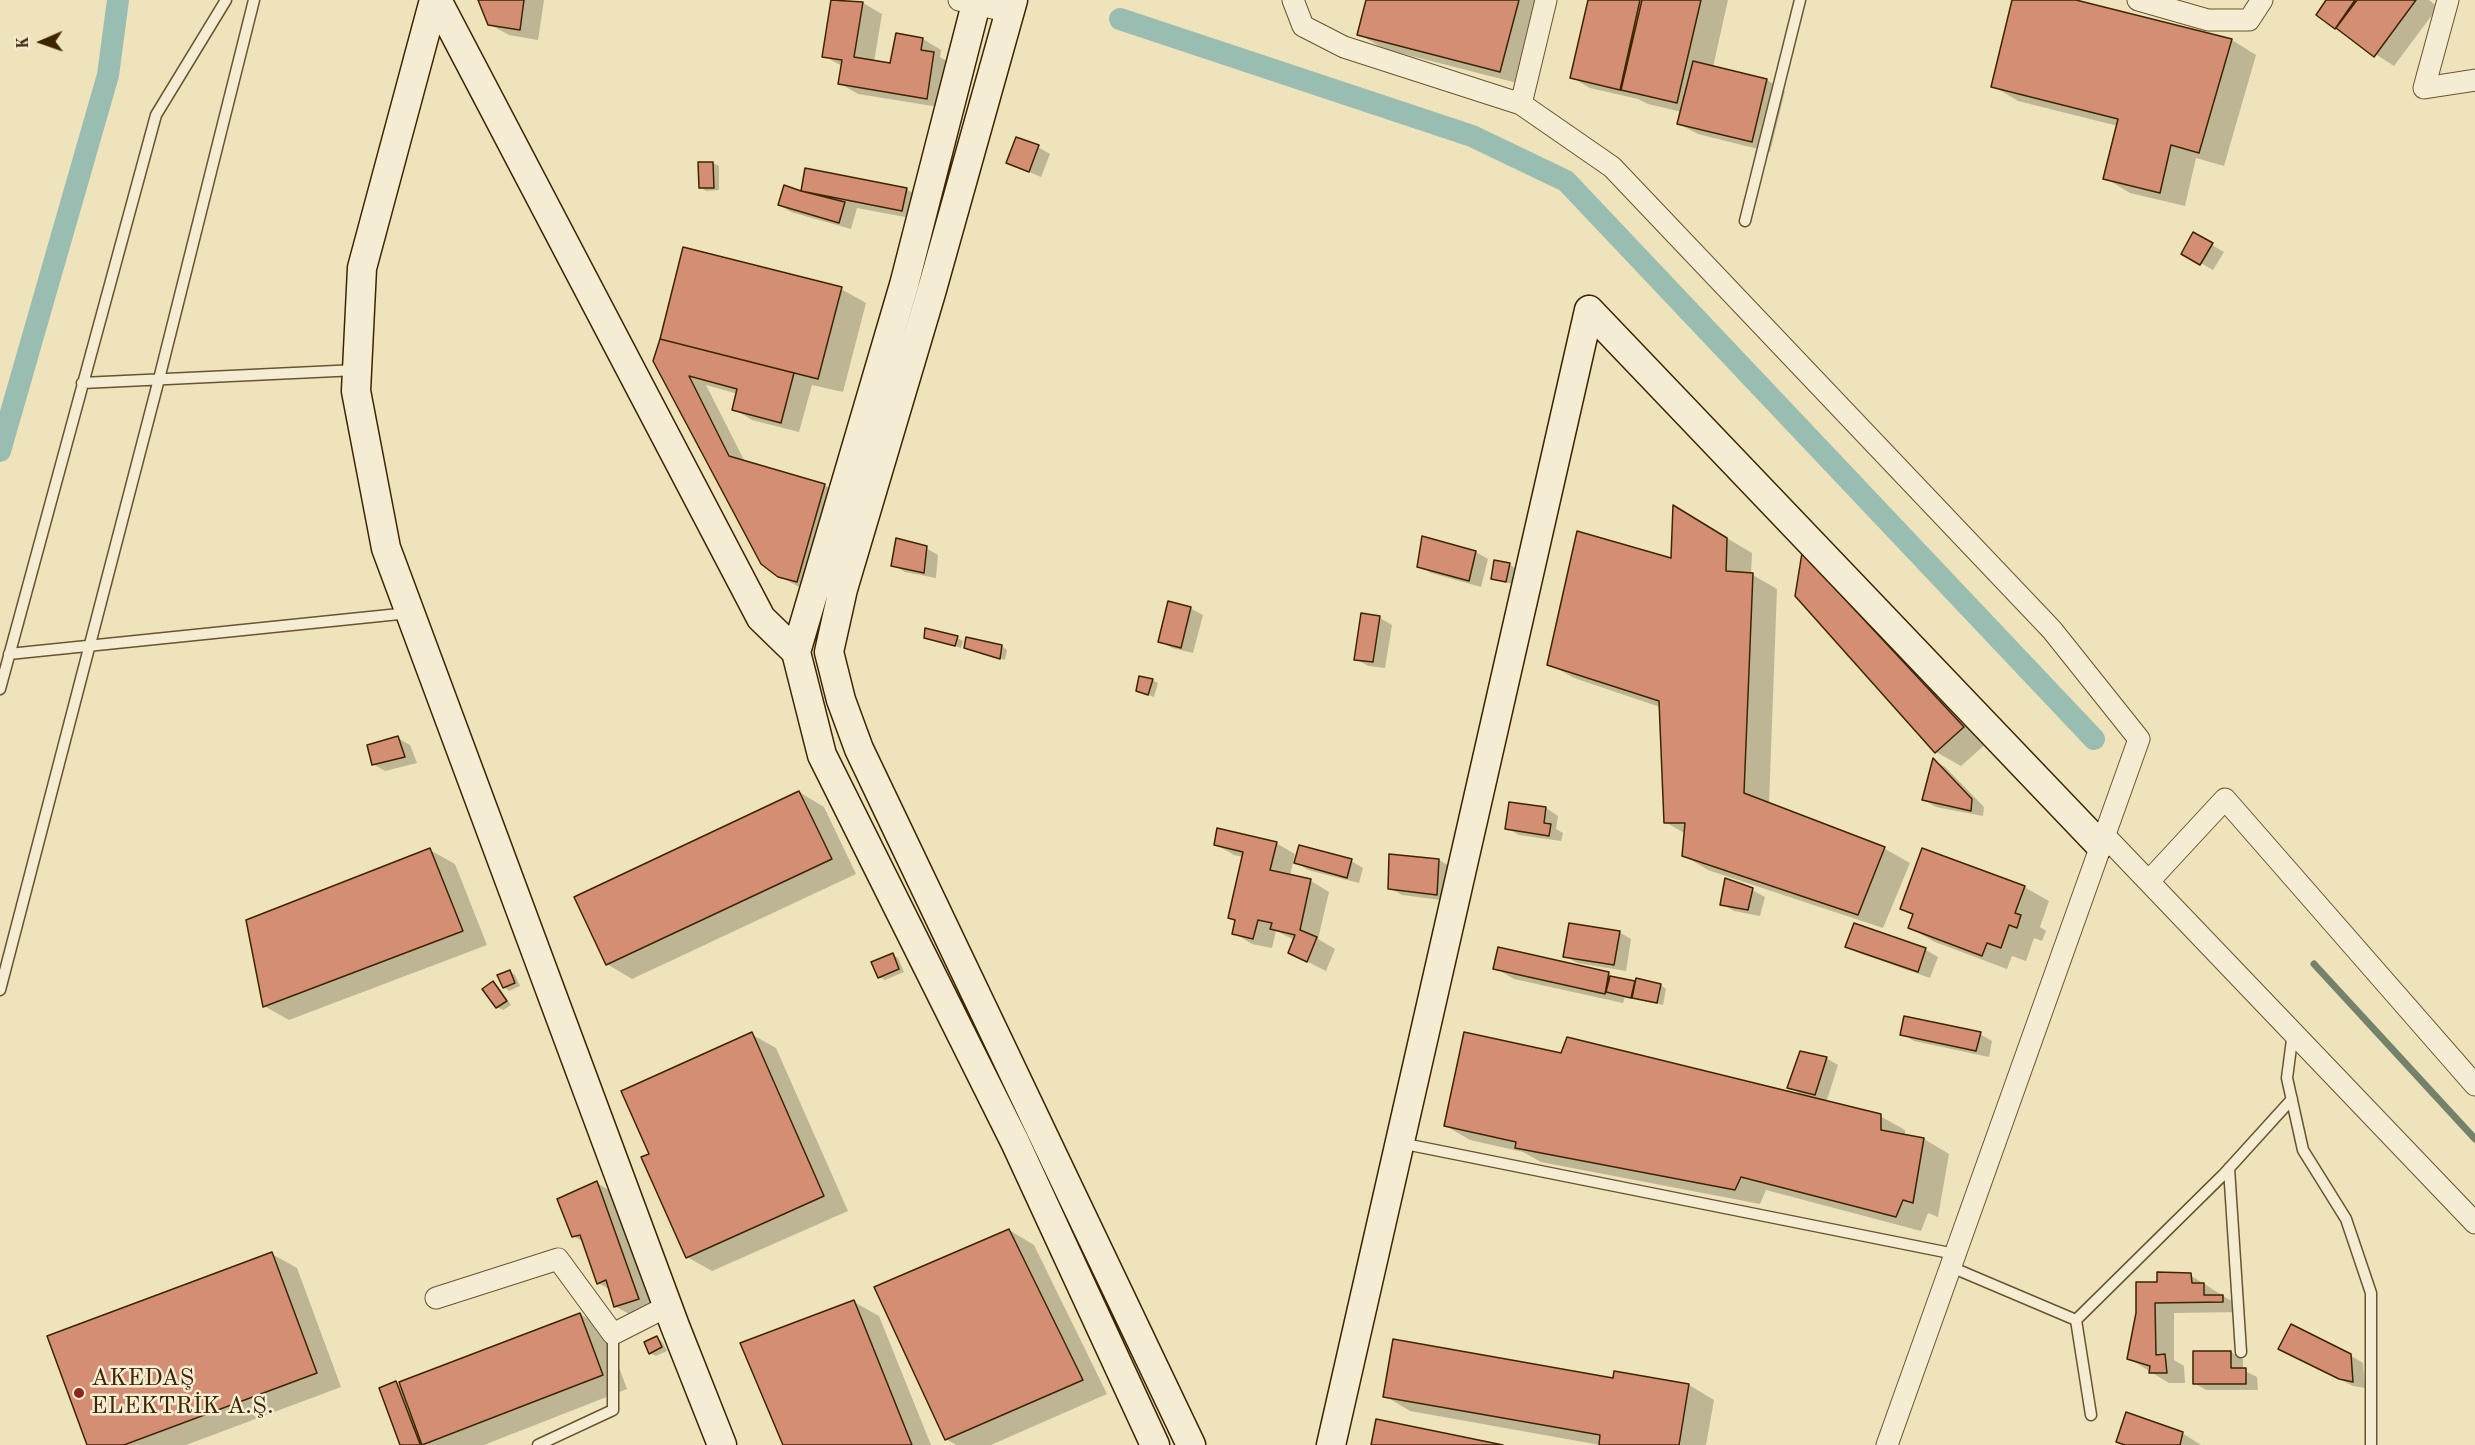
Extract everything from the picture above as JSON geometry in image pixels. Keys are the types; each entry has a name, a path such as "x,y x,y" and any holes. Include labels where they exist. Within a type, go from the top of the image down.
{"street":[{"path":"436,0 362,268 356,391 386,548 668,1306 722,1445"},
{"path":"436,0 761,618 796,652"},
{"path":"1293,0 1302,26 1344,47 1521,104 1612,166 2052,630 2139,739 1887,1445"},
{"path":"1521,104 1546,0"},
{"path":"2138,0 2208,20 2249,20 2262,0"},
{"path":"2448,0 2424,88 2475,80"},
{"path":"1155,1445 1015,1142 822,755 796,652 904,285 971,2 1011,6 931,293 843,589 829,652 841,700 859,749 1191,1445"},
{"path":"1331,1445 1589,310 2102,840 2149,881 2475,1223"},
{"path":"2149,881 2225,798 2475,1085"},
{"path":"436,1298 558,1259 614,1334 668,1306"}],"lane":[{"path":"0,689 156,115 226,0"},
{"path":"0,990 159,379 254,0"},
{"path":"1745,221 1800,0"},
{"path":"82,383 357,370"},
{"path":"9,654 410,613"},
{"path":"2293,1032 2287,1078 2303,1150 2346,1219 2371,1293 2371,1445"},
{"path":"2076,1320 2229,1168 2292,1099"},
{"path":"1399,1143 1953,1260 2076,1320"},
{"path":"2229,1168 2241,1352"},
{"path":"2076,1320 2091,1416"},
{"path":"538,1445 613,1410 614,1334"}],"building":[{"path":"478,0 524,0 520,30 488,25"},
{"path":"831,0 863,2 854,57 890,63 896,33 923,38 921,50 934,52 927,99 838,84 842,60 822,57"},
{"path":"1366,0 1519,0 1500,72 1357,35"},
{"path":"1588,0 1640,0 1620,90 1570,78"},
{"path":"1642,0 1701,0 1677,103 1621,90"},
{"path":"2012,0 2076,0 2232,39 2199,153 2171,145 2160,193 2103,179 2118,119 1991,87"},
{"path":"2326,0 2355,0 2335,29 2316,15"},
{"path":"2357,0 2416,0 2374,57 2336,28"},
{"path":"1693,61 1767,79 1752,142 1677,124"},
{"path":"1016,137 1039,145 1029,172 1006,163"},
{"path":"698,162 713,162 714,188 699,188"},
{"path":"805,168 907,188 902,211 801,191"},
{"path":"784,185 845,202 839,223 778,205"},
{"path":"2193,232 2213,243 2200,265 2181,254"},
{"path":"683,247 842,287 818,379 660,339"},
{"path":"660,339 794,373 781,423 732,410 737,389 689,376 729,456 825,484 797,582 778,577 761,564 653,361"},
{"path":"1673,505 1727,538 1726,571 1753,573 1744,793 1885,847 1858,915 1682,856 1685,823 1664,823 1659,701 1547,665 1577,531 1671,558"},
{"path":"1422,536 1476,551 1469,581 1417,567"},
{"path":"896,538 927,546 924,573 891,566"},
{"path":"1802,553 1964,727 1935,753 1795,596"},
{"path":"1494,560 1510,563 1506,582 1491,579"},
{"path":"1168,601 1191,607 1181,648 1158,642"},
{"path":"1361,613 1380,616 1373,662 1354,660"},
{"path":"925,628 958,636 955,646 924,638"},
{"path":"966,637 1002,645 1000,659 964,648"},
{"path":"1139,676 1153,679 1148,695 1136,691"},
{"path":"398,736 405,757 372,765 367,745"},
{"path":"1933,758 1972,799 1971,811 1922,800"},
{"path":"799,791 832,859 606,965 574,897"},
{"path":"1509,802 1546,807 1544,823 1551,824 1549,836 1505,829"},
{"path":"1217,828 1277,842 1270,870 1311,879 1300,930 1317,937 1307,962 1288,953 1295,935 1270,929 1272,923 1258,920 1253,939 1232,934 1235,920 1228,918 1243,852 1214,845"},
{"path":"1299,845 1352,859 1347,878 1294,863"},
{"path":"430,848 463,931 263,1007 246,920"},
{"path":"1922,848 2025,886 2015,913 2021,915 2017,928 2009,925 2001,948 1987,943 1982,956 1908,928 1913,914 1900,909"},
{"path":"1389,854 1439,859 1437,895 1388,889"},
{"path":"1725,878 1753,888 1748,910 1720,905"},
{"path":"1569,923 1620,931 1614,965 1563,957"},
{"path":"1854,923 1926,948 1918,972 1845,947"},
{"path":"1498,947 1609,972 1605,994 1493,969"},
{"path":"893,953 899,969 878,978 871,962"},
{"path":"510,970 515,983 503,988 497,975"},
{"path":"1610,976 1635,981 1631,998 1606,992"},
{"path":"1636,978 1661,984 1657,1003 1632,998"},
{"path":"493,981 507,1001 496,1008 482,989"},
{"path":"1904,1016 1981,1032 1976,1051 1900,1035"},
{"path":"752,1032 824,1196 686,1258 641,1157 649,1154 621,1091"},
{"path":"1464,1032 1561,1053 1567,1037 1881,1114 1881,1130 1924,1138 1913,1203 1903,1200 1896,1217 1741,1177 1735,1190 1515,1148 1516,1142 1444,1126"},
{"path":"1800,1051 1827,1057 1815,1095 1787,1088"},
{"path":"597,1181 639,1299 614,1307 606,1280 597,1284 580,1235 572,1237 557,1199"},
{"path":"1009,1229 1083,1380 945,1440 874,1287"},
{"path":"272,1252 317,1373 124,1445 87,1445 47,1336"},
{"path":"2157,1272 2191,1273 2192,1283 2204,1283 2204,1295 2223,1295 2223,1302 2155,1303 2156,1355 2165,1354 2167,1373 2149,1373 2150,1366 2127,1359 2136,1313 2136,1282 2157,1282"},
{"path":"854,1300 912,1445 783,1445 740,1343"},
{"path":"580,1313 603,1375 422,1445 399,1382"},
{"path":"2291,1324 2351,1354 2353,1382 2339,1379 2278,1349"},
{"path":"657,1336 662,1347 649,1354 644,1342"},
{"path":"1393,1339 1613,1378 1614,1371 1689,1384 1679,1445 1599,1445 1600,1435 1383,1397"},
{"path":"2193,1351 2231,1351 2231,1368 2246,1368 2246,1384 2193,1384"},
{"path":"396,1381 420,1445 400,1445 379,1388"},
{"path":"2126,1412 2183,1432 2180,1445 2125,1445 2116,1442"},
{"path":"1376,1419 1503,1445 1371,1445"}],"waterway":[{"path":"0,451 108,75 118,0"},
{"path":"1120,19 1472,136 1566,181 2094,739"},
{"path":"2314,964 2475,1139"}],"place":[{"name":"AKEDAŞ ELEKTRİK A.Ş.","path":"79,1393"}]}
